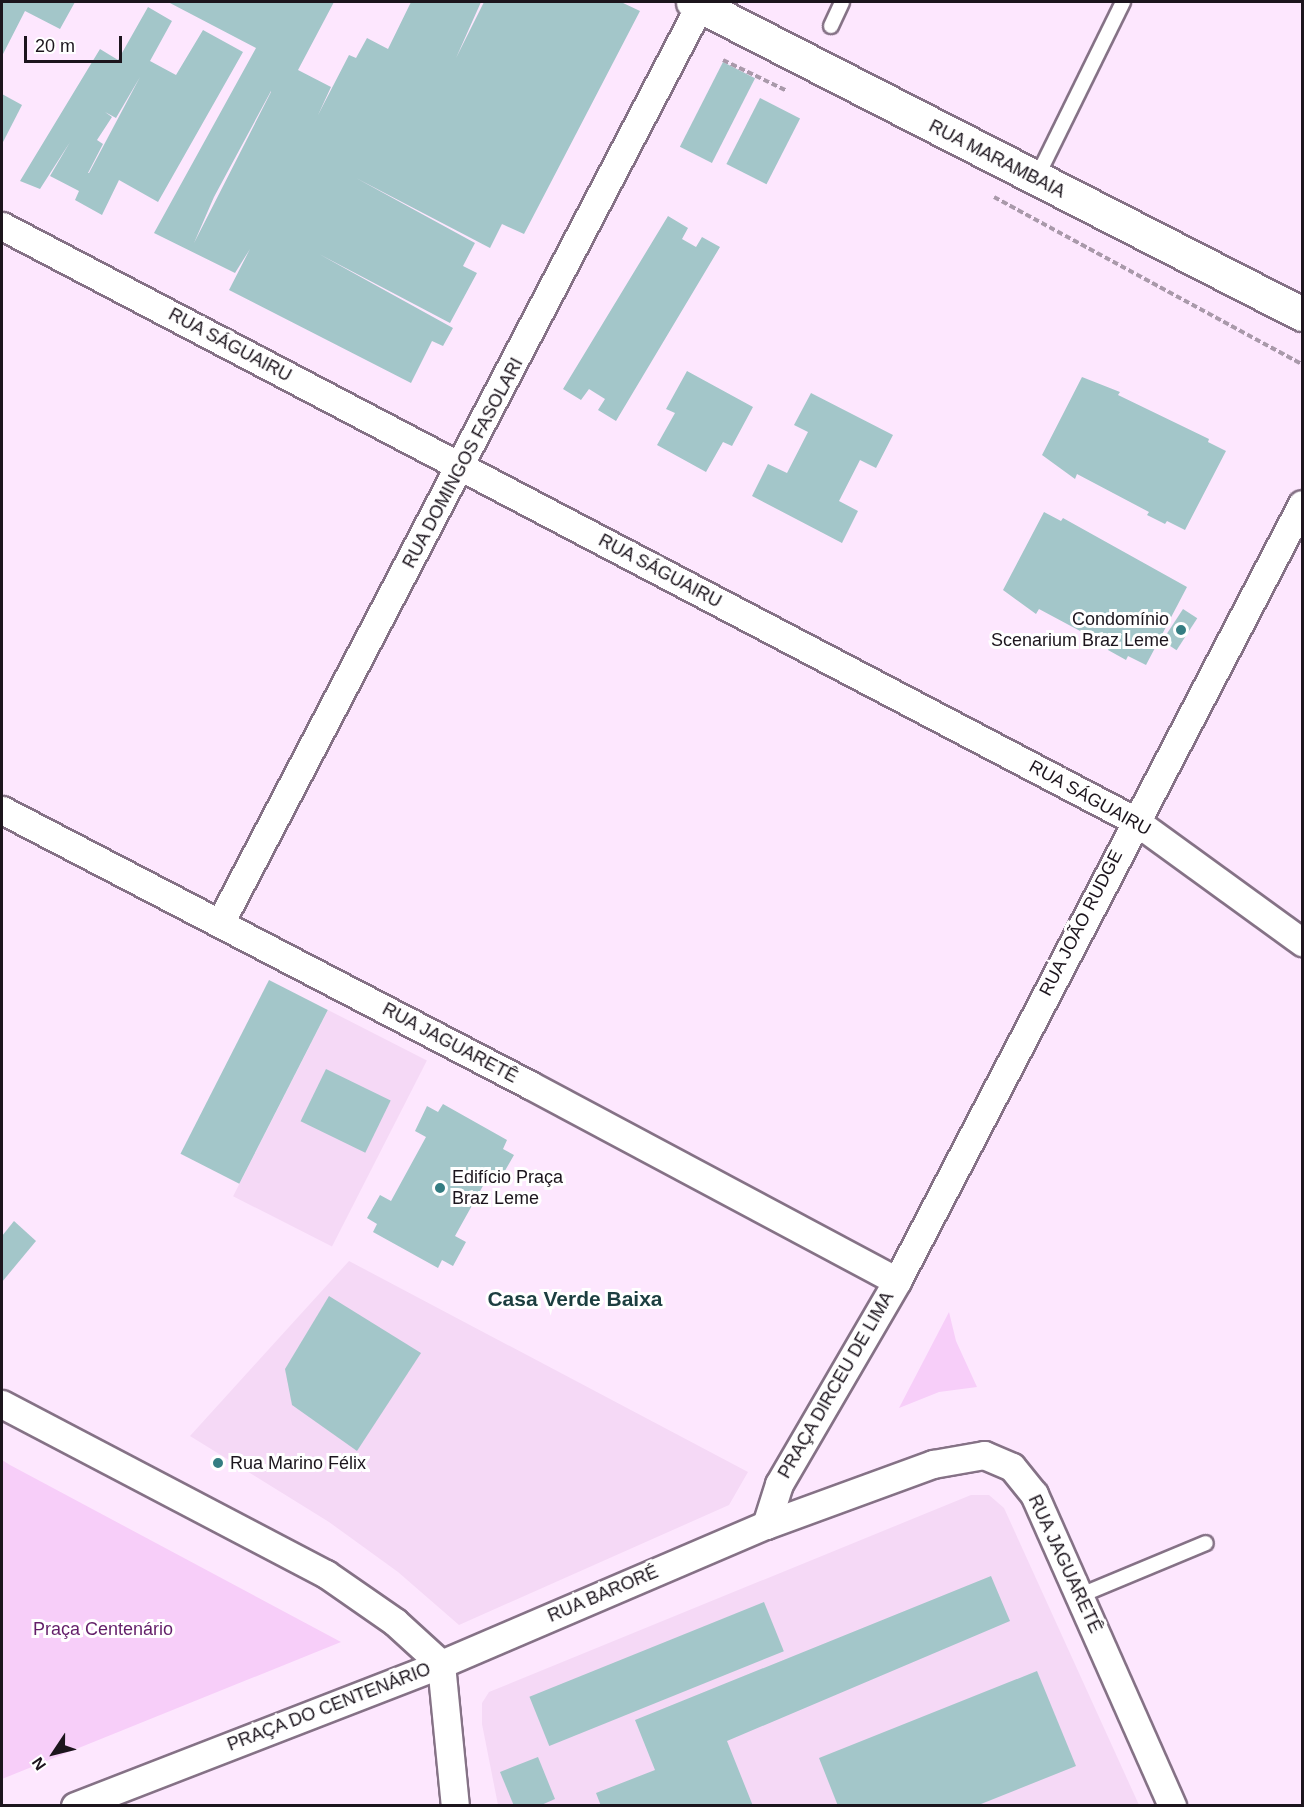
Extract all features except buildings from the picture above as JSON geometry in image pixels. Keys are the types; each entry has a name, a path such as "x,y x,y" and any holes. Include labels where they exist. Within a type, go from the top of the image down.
{"street":[{"name":"RUA MARAMBAIA","path":"698,3 1302,314"},
{"name":"RUA DOMINGOS FASOLARI","path":"220,923 461,467 698,3"},
{"name":"RUA SÁGUAIRU","path":"2,225 1134,820 1302,942"},
{"name":"RUA JOÃO RUDGE","path":"897,1281 1134,820 1302,504"},
{"name":"RUA JAGUARETÊ","path":"2,810 897,1281"},
{"name":"PRAÇA DIRCEU DE LIMA","path":"766,1525 779,1484 897,1281"},
{"name":"PRAÇA DO CENTENÁRIO","path":"2,1404 326,1574 395,1622 441,1664 75,1806"},
{"name":"RUA JAGUARETÊ","path":"766,1525 933,1464 984,1455 1001,1460 1024,1478 1081,1595 1172,1806"},
{"name":"RUA BARORÉ","path":"441,1664 766,1525"},
{"path":"441,1664 455,1806"}],"lane":[{"path":"831,26 842,2"},
{"path":"1036,179 1122,2"},
{"path":"1081,1595 1206,1543"}],"path":[{"path":"723,60 799,96"},
{"path":"989,194 1302,364"}],"shaded area":[{"path":"328,1010 427,1060 332,1247 233,1196"},
{"path":"349,1261 748,1472 729,1505 459,1625 398,1572 329,1522 190,1436"},
{"path":"971,1495 989,1495 1004,1508 1139,1805 498,1805 482,1724 482,1703 489,1692"}],"green space":[{"path":"949,1312 956,1341 977,1387 939,1392 899,1408"},
{"name":"Praça Centenário","path":"2,1460 10,1465 341,1642 2,1779"}],"place":[{"name":"Condomínio Scenarium Braz Leme","path":"1181,630"},
{"name":"Edifício Praça Braz Leme","path":"440,1188"},
{"name":"Rua Marino Félix","path":"218,1463"}],"district":[{"name":"Casa Verde Baixa","path":"575,1299"}]}
